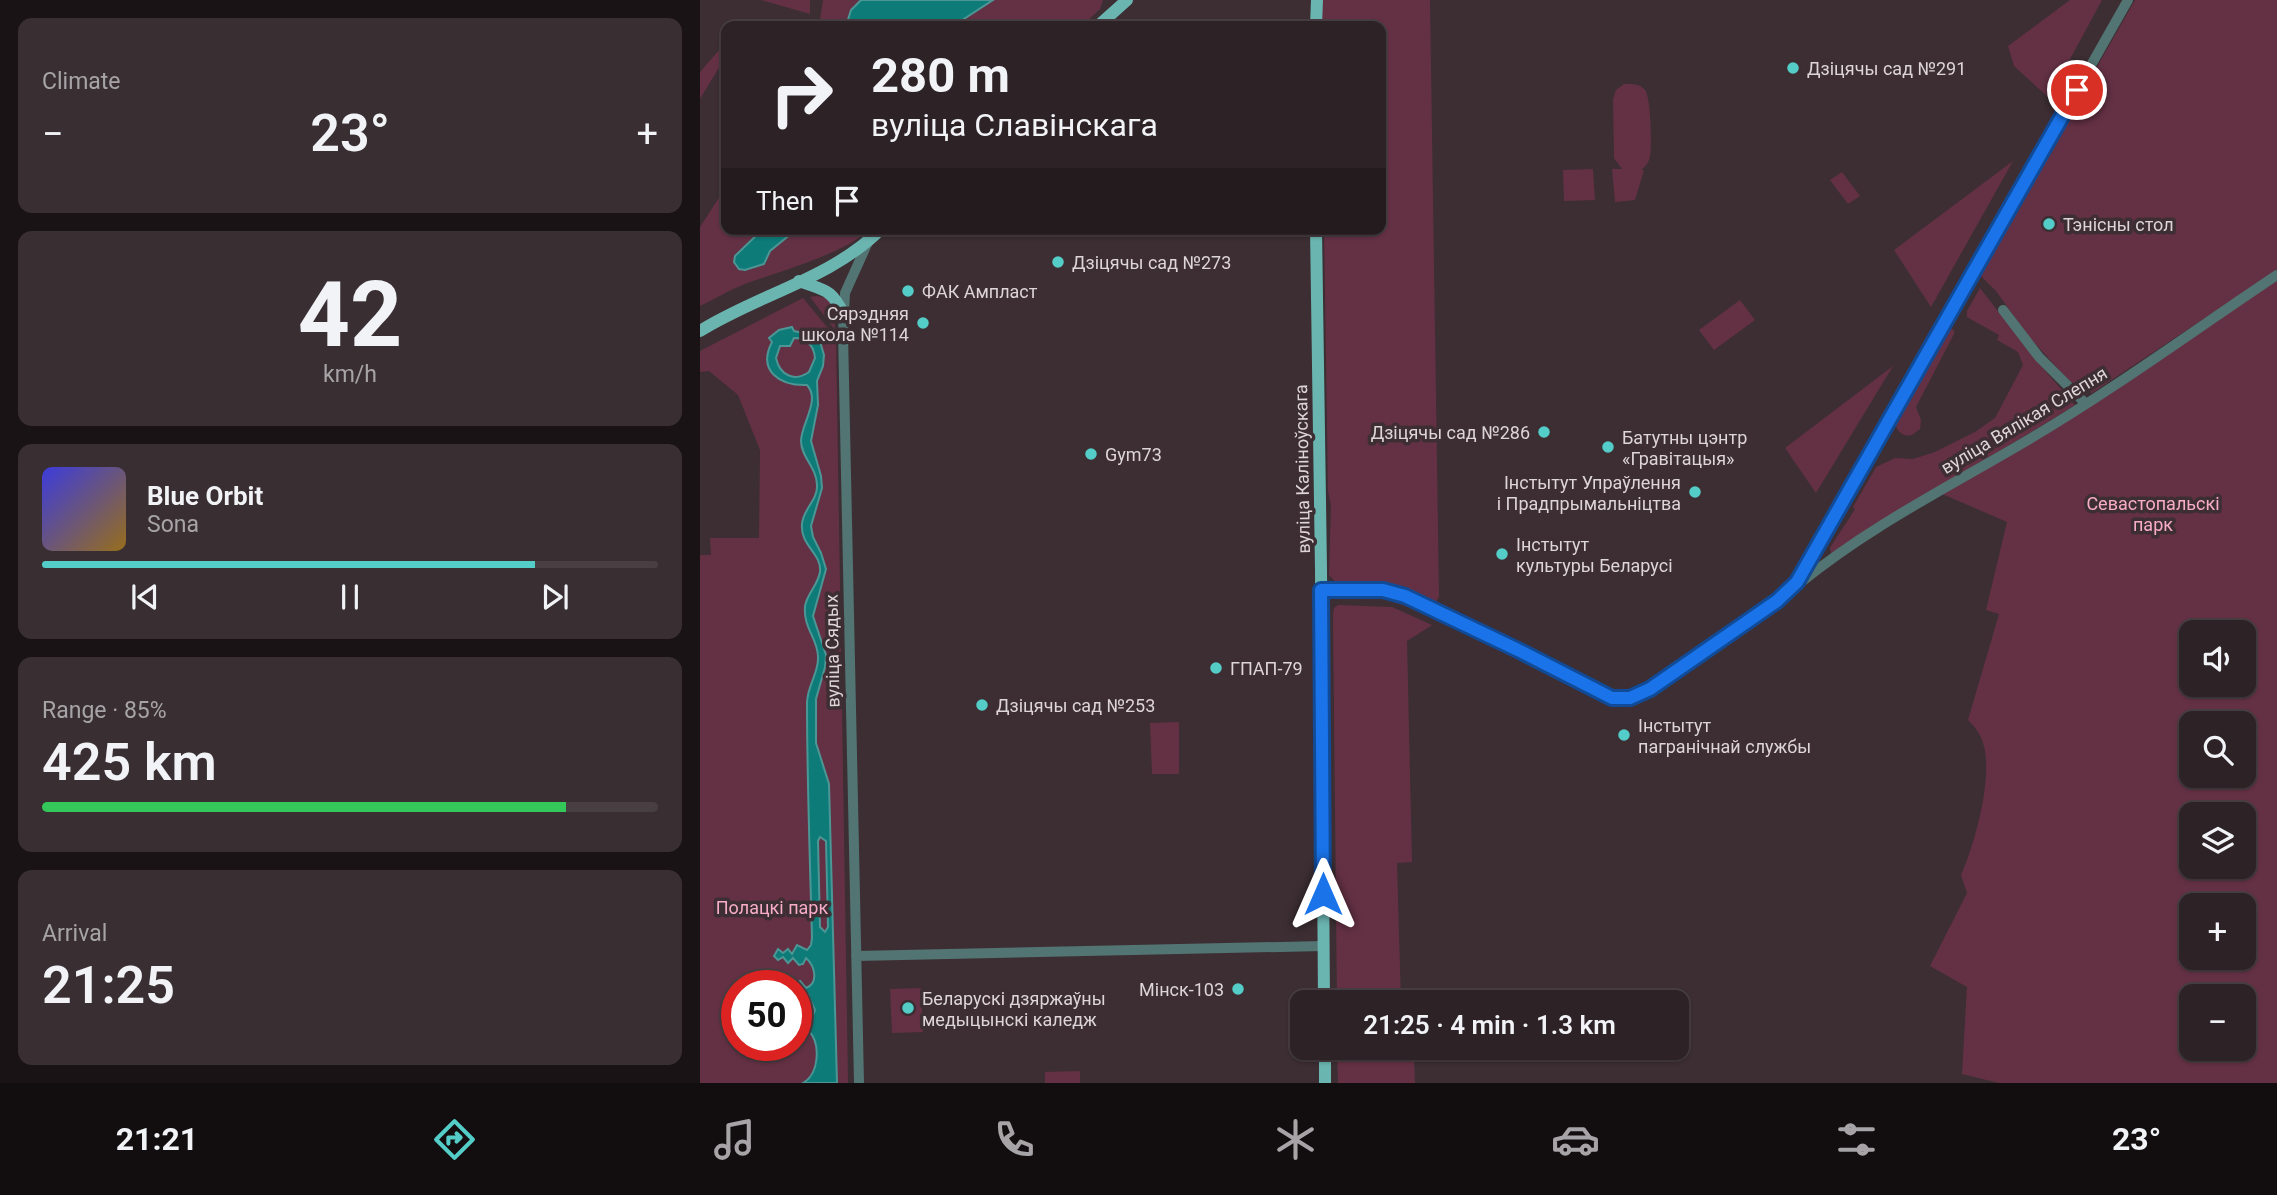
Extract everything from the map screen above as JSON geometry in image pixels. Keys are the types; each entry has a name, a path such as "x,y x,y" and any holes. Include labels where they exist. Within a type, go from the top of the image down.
{"main road":[{"path":"1104,21 1127,0"},
{"path":"1308,0 1309,21"},
{"path":"1316,21 1317,0"},
{"name":"вуліца Сядых","path":"868,242 875,235"},
{"name":"вуліца Каліноўскага","path":"1316,235 1324,990"},
{"path":"700,331 720,318 845,260 868,242"},
{"path":"799,281 831,293 844,315"},
{"path":"1325,1060 1325,1083"}],"street":[{"path":"1788,593 1814,553 2128,0"},
{"name":"вуліца Сядых","path":"859,1083 844,315 845,293 868,242"},
{"name":"вуліца Вялікая Слепня","path":"1321,590 1383,590 1405,596 1606,695 1620,699 1634,697 1650,689 1896,515 2086,404 2277,275"},
{"path":"2003,310 2046,365 2086,404"},
{"path":"1814,553 1828,562"},
{"path":"856,956 1323,946"}],"green space":[{"path":"761,0 810,0 810,14"},
{"path":"823,0 861,0 851,10 848,21 820,21"},
{"path":"993,0 1103,0 1100,9 1087,21 961,21"},
{"path":"1323,0 1430,0 1439,597 1436,602 1392,586 1337,584 1329,575 1331,506 1328,491 1324,235 1386,235 1386,21 1321,21"},
{"path":"2070,0 2102,0 2049,98 2014,66 2008,46"},
{"path":"2135,0 2277,0 2277,270 2092,393 2075,387 2029,337 1996,291 1979,274"},
{"path":"721,48 721,64 700,99 700,72"},
{"path":"1624,84 1635,84 1645,90 1649,102 1651,150 1648,162 1641,170 1644,170 1635,200 1615,202 1612,169 1622,169 1614,158 1613,99 1616,90"},
{"path":"2013,161 1931,307 1894,250"},
{"path":"1593,169 1595,200 1564,201 1563,170"},
{"path":"1842,172 1860,196 1848,204 1830,180"},
{"path":"721,195 721,235 757,235 735,257 763,265 770,251 790,235 863,235 828,254 739,286 700,306 700,227"},
{"name":"Севастопальскі парк","path":"2277,281 2277,1083 1999,1083 1962,1074 1967,987 1930,966 1967,893 1961,875 1972,846 1985,791 1986,757 1982,739 1968,720 1999,614 1986,610 2007,522 1940,493"},
{"path":"1980,288 2034,358 2075,405 1891,514 1831,554 1830,548 1855,509 1853,507 1876,467 1895,458 1913,459 1935,452 1975,432 1995,418 2023,365 2018,352 1997,340 1999,335 1967,317 1967,311"},
{"path":"810,297 827,298 834,308 835,330"},
{"name":"Полацкі парк","path":"803,298 836,338 848,1083 700,1083 700,555 711,555 710,538 759,538 760,450 738,395 709,371 700,372 700,351"},
{"path":"1740,300 1755,320 1714,350 1699,330"},
{"path":"1950,328 1954,330 1954,334 1916,407 1921,420 1920,429 1912,435 1902,434 1896,421"},
{"path":"1893,366 1816,493 1785,448"},
{"path":"1338,605 1392,607 1432,625 1407,641 1412,862 1397,863 1401,990 1337,990 1334,608"},
{"path":"1179,722 1179,774 1152,774 1150,723"},
{"path":"921,988 923,1032 892,1033 890,989"},
{"path":"1337,1060 1414,1060 1415,1083 1338,1083"},
{"path":"1080,1071 1080,1083 1045,1083 1045,1072"}],"water":[{"path":"861,0 993,0 961,21 848,21 851,10"},
{"path":"757,235 790,235 770,251 764,264 745,270 739,269 734,262 735,256"},
{"path":"792,327 794,331 816,338 824,355 817,381 818,405 811,441 822,488 811,526 826,569 813,616 826,655 816,699 816,743 829,784 837,1083 803,1083 812,1073 817,1051 812,1036 815,1010 812,1003 813,970 806,958 803,964 799,965 793,958 788,963 783,957 778,960 774,956 778,949 783,953 788,949 792,954 797,945 807,950 812,938 807,703 818,657 806,621 805,606 817,581 820,565 802,532 803,519 817,490 816,479 801,441 811,405 811,391 807,385 788,383 780,379 769,369 768,352 772,342 769,338 779,330","holes":["794,338 803,339 813,350 815,358 809,372 799,377 789,376 781,369 776,358 780,346 790,346","820,837 826,841 828,927 825,932 820,927 818,841"]}],"place":[{"name":"Дзіцячы сад №291","path":"1793,68"},
{"name":"Тэнісны стол","path":"2049,224"},
{"name":"Дзіцячы сад №273","path":"1058,262"},
{"name":"ФАК Ампласт","path":"908,291"},
{"name":"Сярэдняя школа №114","path":"923,323"},
{"name":"Дзіцячы сад №286","path":"1544,432"},
{"name":"Батутны цэнтр «Гравітацыя»","path":"1608,447"},
{"name":"Gym73","path":"1091,454"},
{"name":"Інстытут Упраўлення і Прадпрымальніцтва","path":"1695,492"},
{"name":"Інстытут культуры Беларусі","path":"1502,554"},
{"name":"ГПАП-79","path":"1216,668"},
{"name":"Дзіцячы сад №253","path":"982,705"},
{"name":"Інстытут пагранічнай службы","path":"1624,735"},
{"name":"Мінск-103","path":"1238,989"},
{"name":"Беларускі дзяржаўны медыцынскі каледж","path":"908,1008"}],"route":[{"path":"1323,894 1321,590 1383,590 1405,596 1612,698 1630,698 1650,689 1788,593 1797,582 2077,90"}]}
